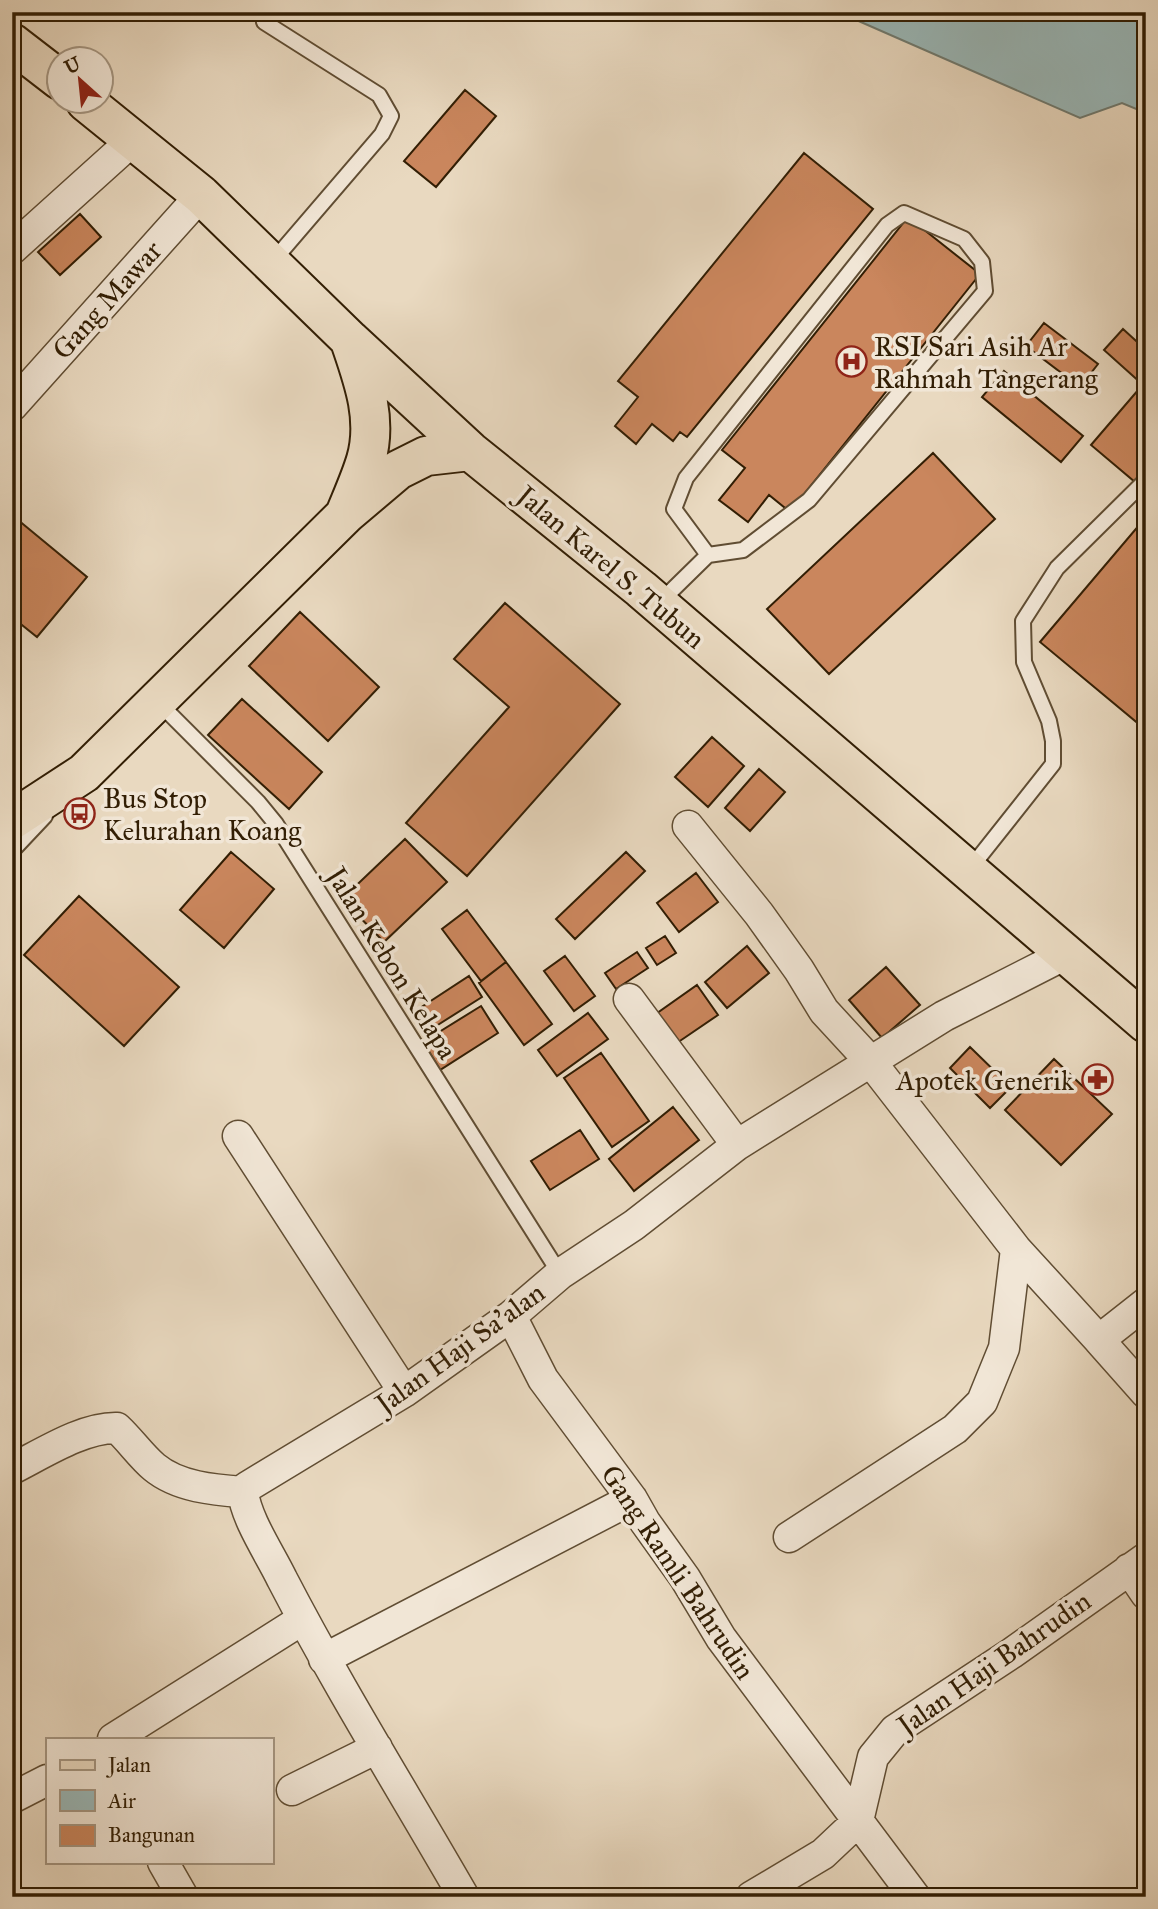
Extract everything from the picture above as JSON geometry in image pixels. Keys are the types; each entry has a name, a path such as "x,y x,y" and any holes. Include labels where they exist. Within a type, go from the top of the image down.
{"main road":[{"path":"12,43 46,69"},
{"name":"Jalan Karel S. Tubun","path":"104,116 201,195 350,340 470,451 658,604 1146,1023"},
{"path":"345,514 367,458 370,434 369,409 350,340"},
{"path":"12,820 84,774 156,699 345,514 398,470 426,456 470,451"}],"street":[{"path":"12,249 134,139"},
{"name":"Gang Mawar","path":"12,406 201,195"},
{"path":"688,826 759,914 824,1011 871,1062 1016,1249 1146,1393"},
{"name":"Jalan Haji Sa'alan","path":"243,1492 247,1487 404,1392 511,1316 561,1274 634,1225 737,1145 944,1016 1066,954"},
{"path":"629,999 737,1145"},
{"path":"238,1136 404,1392"},
{"path":"789,1537 955,1429 982,1402 1004,1348 1016,1249"},
{"path":"1099,1340 1146,1303"},
{"name":"Gang Ramli Bahrudin","path":"511,1316 543,1379 632,1499 721,1638 915,1897"},
{"path":"12,1469 88,1432 105,1427 117,1428 157,1469 169,1476 216,1490 243,1492 247,1508 324,1658 464,1897"},
{"path":"324,1658 632,1499"},
{"path":"1137,1564 1146,1594"},
{"name":"Jalan Haji Bahrudin","path":"858,1821 873,1757 895,1730 1012,1653 1137,1564"},
{"path":"115,1738 303,1619"},
{"path":"292,1790 377,1748"},
{"path":"12,1798 46,1781"},
{"path":"751,1897 823,1854 858,1821"},
{"path":"164,1864 183,1897"}],"lane":[{"path":"264,22 379,95 391,116 382,134 272,262"},
{"path":"658,604 708,555 743,550 809,500 985,291 982,262 964,239 904,213 887,225 686,478 674,509 708,555"},
{"path":"968,871 1053,764 1049,720 1024,662 1023,621 1057,568 1146,480"},
{"name":"Jalan Kebon Kelapa","path":"156,699 258,802 276,824 561,1274"},
{"path":"12,851 84,774"}],"water":[{"path":"838,12 1146,12 1146,113 1122,103 1080,118"}],"building":[{"path":"465,90 496,116 436,187 404,161"},
{"path":"804,153 873,209 687,437 680,432 673,441 652,424 636,444 615,426 638,397 618,381"},
{"path":"80,214 101,237 60,275 38,252"},
{"name":"RSI Sari Asih Ar Rahmah Tangerang","path":"908,217 980,274 790,512 769,495 748,522 719,500 745,468 722,450"},
{"path":"1044,323 1098,364 1080,387 1026,346"},
{"path":"1123,329 1146,350 1146,379 1142,384 1104,350"},
{"path":"1004,371 1083,436 1061,462 982,397"},
{"path":"1139,389 1146,395 1146,469 1135,482 1091,445"},
{"path":"933,453 995,519 829,674 767,609"},
{"path":"12,515 87,577 37,637 12,617"},
{"path":"1146,517 1146,730 1040,642"},
{"path":"505,603 620,704 467,876 406,823 509,707 454,659"},
{"path":"300,612 379,687 328,741 249,666"},
{"path":"242,699 322,772 289,809 208,735"},
{"path":"712,737 744,766 708,807 675,777"},
{"path":"759,769 785,792 750,831 725,808"},
{"path":"405,839 447,882 384,942 342,899"},
{"path":"231,852 274,889 224,948 180,910"},
{"path":"626,852 645,871 575,939 556,919"},
{"path":"696,873 718,902 679,932 657,903"},
{"path":"79,896 179,987 124,1046 24,955"},
{"path":"1146,905 1146,920 1138,913"},
{"path":"467,910 506,962 481,981 442,929"},
{"path":"665,936 676,953 657,965 646,948"},
{"path":"747,946 769,973 727,1008 705,982"},
{"path":"637,952 648,968 616,989 605,973"},
{"path":"565,956 595,996 574,1011 544,971"},
{"path":"506,962 552,1024 524,1045 479,983"},
{"path":"886,967 920,1005 882,1038 849,1000"},
{"path":"469,976 482,997 433,1028 420,1008"},
{"path":"697,985 718,1015 674,1045 653,1016"},
{"path":"481,1006 498,1033 440,1070 423,1042"},
{"path":"588,1013 608,1039 557,1076 538,1050"},
{"path":"970,1047 1011,1087 990,1108 950,1068"},
{"path":"601,1053 649,1121 612,1147 564,1078"},
{"path":"1054,1059 1112,1114 1061,1165 1005,1110"},
{"path":"673,1107 699,1140 634,1191 609,1159"},
{"path":"580,1130 599,1159 550,1190 531,1161"}],"place":[{"name":"RSI Sari Asih Ar Rahmah Tangerang","path":"851,362"},
{"name":"Bus Stop Kelurahan Koang","path":"80,814"},
{"name":"Apotek Generik","path":"1097,1080"}]}
